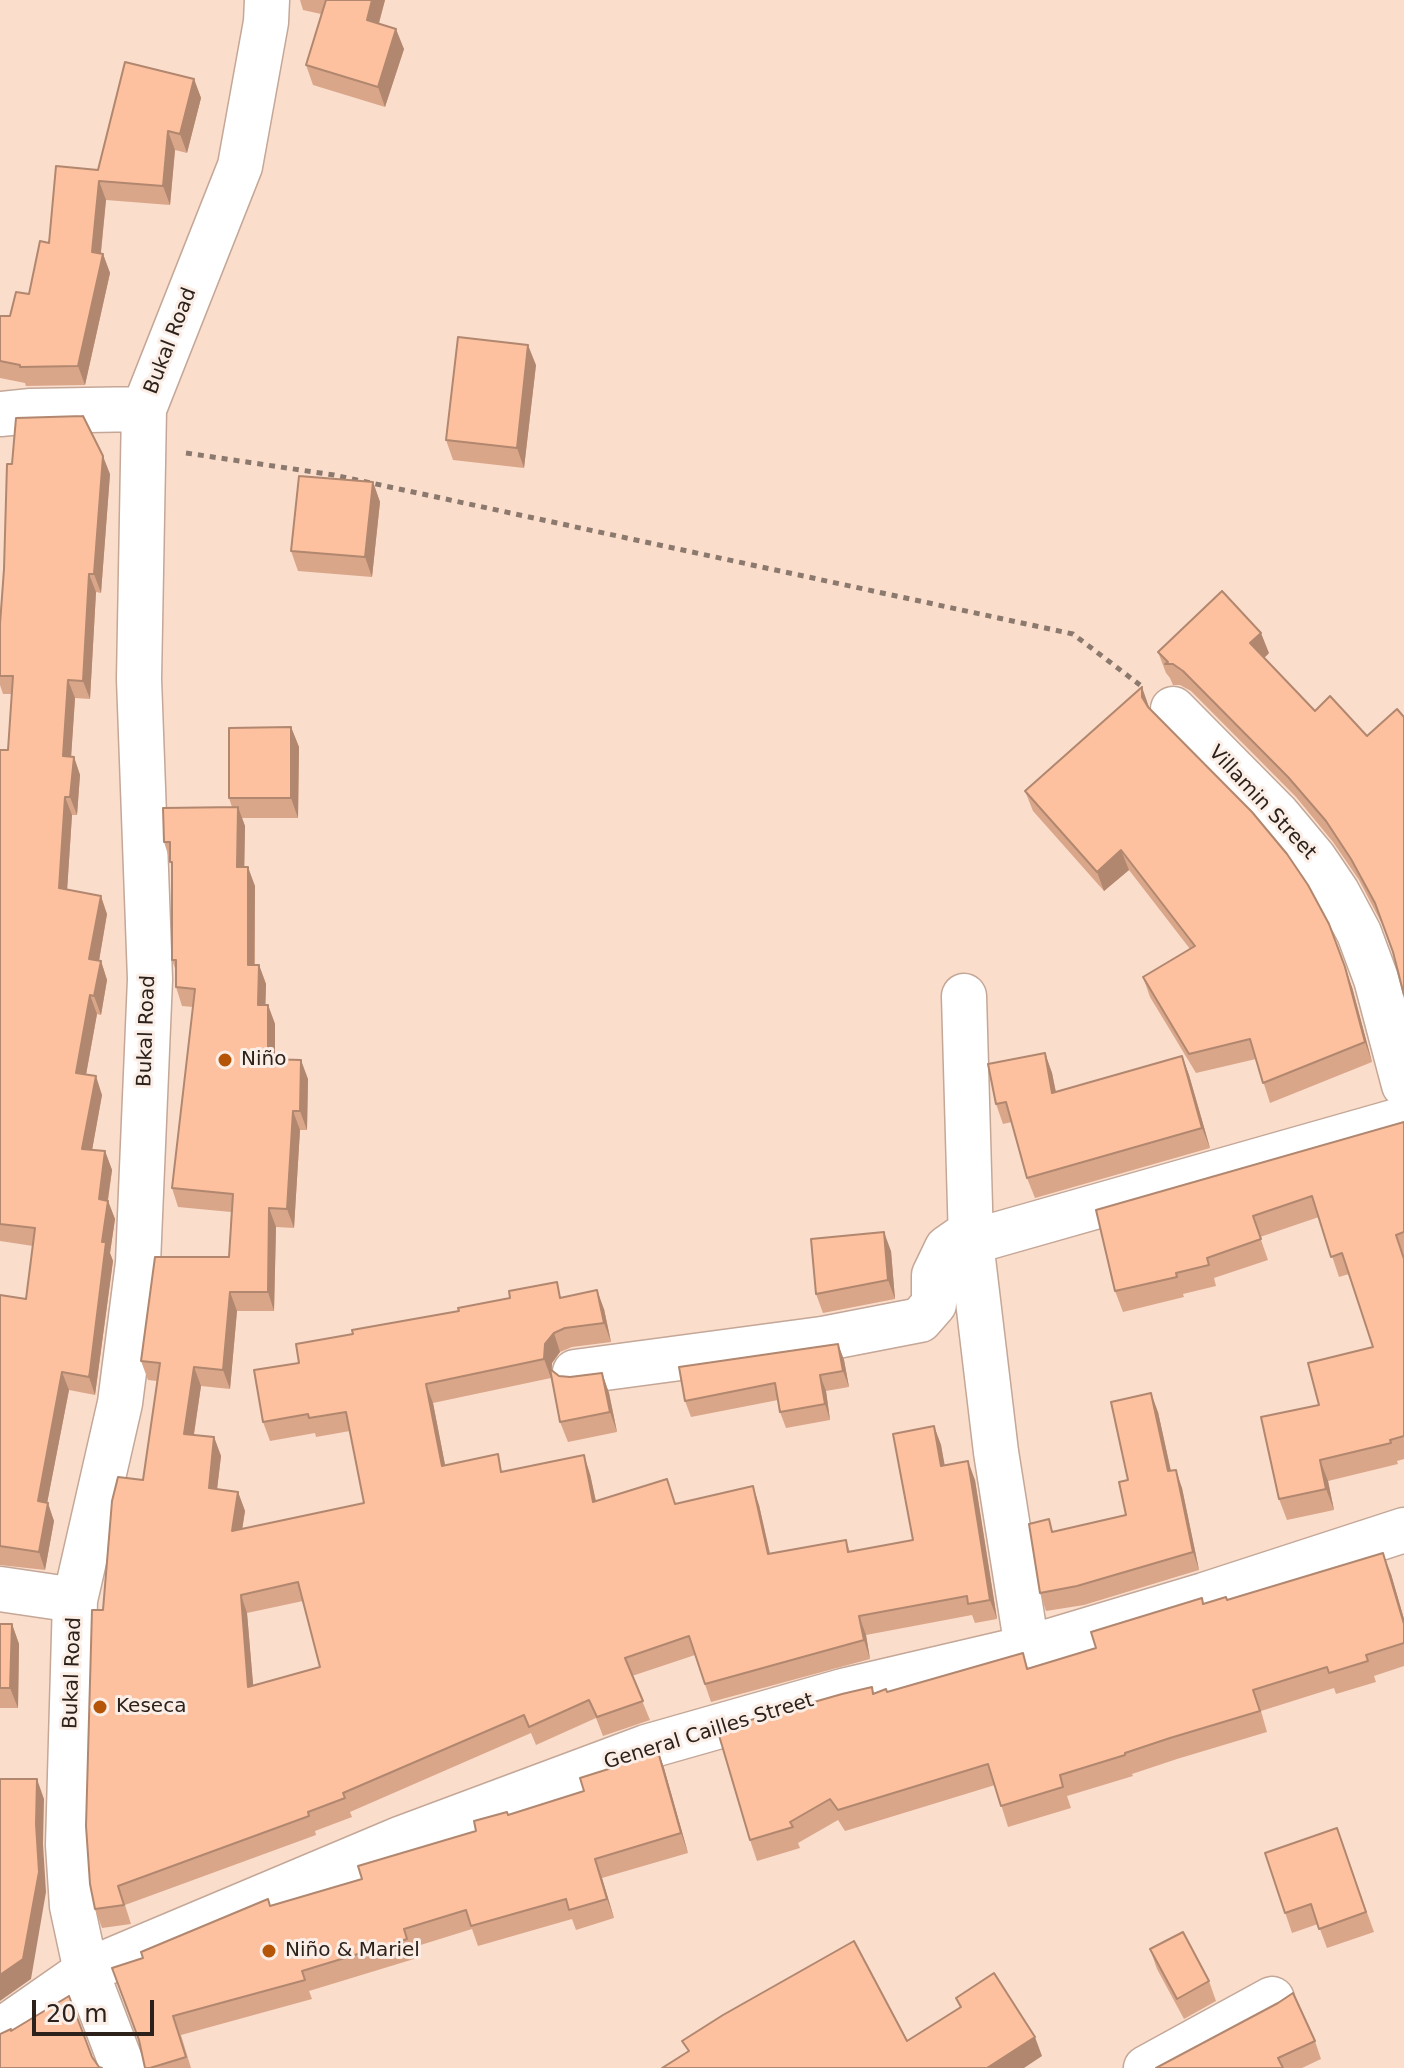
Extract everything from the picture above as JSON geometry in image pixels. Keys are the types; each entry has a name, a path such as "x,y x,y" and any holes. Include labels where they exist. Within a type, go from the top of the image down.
{"street":[{"name":"Bukal Road","path":"123,2068 86,1971 72,1906 68,1845 75,1600 120,1403 138,1263 150,979 139,679 144,428 240,166 266,22 267,0"},
{"path":"0,414 31,411 144,428"},
{"name":"Villamin Street","path":"1173,709 1278,815 1314,858 1337,892 1359,933 1376,979 1404,1085"},
{"path":"964,996 971,1237 996,1452 1027,1648"},
{"path":"575,1372 822,1339 920,1320 934,1304 934,1275 947,1248 971,1237 1404,1119"},
{"name":"General Cailles Street","path":"0,2031 86,1971 402,1838 646,1747 843,1691 1027,1648 1404,1530"},
{"path":"0,1589 75,1600"},
{"path":"1146,2068 1272,1999"}],"path":[{"path":"144,428 334,475 1073,634 1173,709"}],"building":[{"path":"326,0 372,0 367,20 396,29 378,87 306,65"},
{"path":"125,62 194,79 180,134 168,131 163,186 99,181 92,252 103,254 78,366 20,367 0,361 0,316 10,316 16,292 29,294 40,241 49,243 56,166 98,170"},
{"path":"458,337 528,345 517,448 446,440"},
{"path":"83,416 103,456 94,574 89,574 83,681 68,680 63,756 74,757 70,797 65,797 59,888 101,896 89,959 101,961 94,996 90,995 76,1073 96,1076 82,1149 105,1151 99,1199 108,1201 102,1242 106,1242 89,1377 62,1372 38,1501 48,1503 39,1552 0,1546 0,1295 26,1299 35,1228 0,1224 0,750 8,750 13,676 0,676 0,624 7,464 12,464 16,418"},
{"path":"299,476 373,482 365,557 291,551"},
{"path":"1222,591 1261,633 1250,643 1315,711 1330,696 1367,736 1397,709 1404,717 1404,995 1393,952 1375,903 1326,821 1288,777 1183,671 1173,664 1165,664 1168,662 1158,652"},
{"path":"1142,687 1142,697 1148,707 1252,812 1308,885 1329,924 1345,967 1365,1042 1263,1083 1250,1039 1189,1054 1143,977 1195,946 1121,850 1097,872 1025,791"},
{"path":"291,727 291,798 229,798 229,728"},
{"path":"238,807 237,867 248,867 248,965 259,965 258,1005 268,1005 268,1059 301,1060 300,1111 293,1111 287,1209 269,1208 268,1292 230,1292 223,1370 194,1367 184,1434 214,1437 209,1488 238,1492 232,1531 364,1503 346,1412 309,1418 308,1414 263,1422 254,1370 299,1363 296,1344 353,1334 352,1330 459,1311 458,1308 510,1298 509,1291 557,1282 560,1298 597,1290 604,1323 565,1328 554,1333 545,1344 544,1359 426,1384 442,1466 498,1454 501,1472 584,1455 593,1502 667,1479 675,1504 753,1486 768,1554 846,1540 848,1552 913,1540 893,1434 934,1426 941,1466 968,1461 990,1600 968,1604 967,1596 859,1616 864,1640 705,1684 689,1636 625,1658 643,1701 597,1717 589,1700 529,1727 524,1715 343,1793 345,1798 308,1812 309,1816 118,1886 124,1905 95,1909 86,1826 92,1610 103,1610 112,1501 118,1477 143,1480 160,1363 141,1361 155,1257 229,1257 233,1194 172,1188 195,989 176,987 176,960 172,960 172,862 170,842 164,842 163,808","holes":["298,1582 320,1667 248,1687 241,1595"]},
{"path":"1045,1053 1052,1093 1182,1056 1202,1128 1027,1178 1006,1102 996,1104 988,1064"},
{"path":"1404,1122 1404,1232 1396,1235 1404,1259 1404,1436 1390,1440 1391,1443 1320,1460 1326,1489 1279,1499 1261,1417 1319,1405 1308,1363 1373,1347 1342,1253 1331,1257 1312,1196 1253,1216 1261,1239 1207,1258 1209,1265 1176,1273 1177,1277 1115,1291 1096,1210"},
{"path":"884,1232 888,1280 816,1294 811,1239"},
{"path":"838,1344 843,1371 820,1375 825,1404 780,1412 775,1383 685,1401 679,1367"},
{"path":"550,1369 559,1376 570,1377 602,1373 610,1412 560,1422"},
{"path":"1151,1393 1168,1471 1176,1470 1193,1552 1077,1586 1040,1593 1029,1524 1049,1519 1052,1532 1126,1515 1119,1482 1128,1480 1111,1402"},
{"path":"1383,1553 1404,1624 1404,1643 1366,1655 1368,1661 1329,1673 1327,1667 1253,1690 1260,1711 1060,1775 1063,1787 1001,1806 988,1764 838,1810 830,1799 790,1822 793,1827 750,1840 719,1729 872,1687 873,1694 886,1689 887,1692 1023,1653 1027,1669 1096,1648 1091,1632 1202,1598 1203,1604 1226,1597 1227,1600"},
{"path":"0,1624 12,1624 10,1688 0,1688"},
{"path":"657,1748 681,1833 595,1859 607,1899 569,1910 566,1899 471,1926 466,1910 404,1929 407,1939 302,1971 305,1980 173,2016 186,2057 145,2068 139,2040 112,1968 143,1958 141,1952 268,1899 270,1906 362,1879 358,1866 476,1831 474,1821 507,1812 508,1815 584,1791 580,1778 618,1766 616,1763"},
{"path":"0,1779 37,1779 39,1872 23,1959 0,1975"},
{"path":"1337,1828 1366,1912 1319,1929 1311,1904 1285,1913 1265,1853"},
{"path":"1183,1932 1209,1981 1177,1999 1150,1949"},
{"path":"854,1941 907,2041 961,2007 956,1998 994,1973 1035,2037 987,2068 662,2068 689,2051 682,2041"},
{"path":"1293,1993 1315,2041 1278,2058 1283,2068 1156,2068 1278,2003"},
{"path":"69,1996 92,2057 102,2068 0,2068 0,2034 11,2031"}],"place":[{"name":"Niño","path":"225,1060"},
{"name":"Keseca","path":"100,1707"},
{"name":"Niño & Mariel","path":"269,1951"}]}
